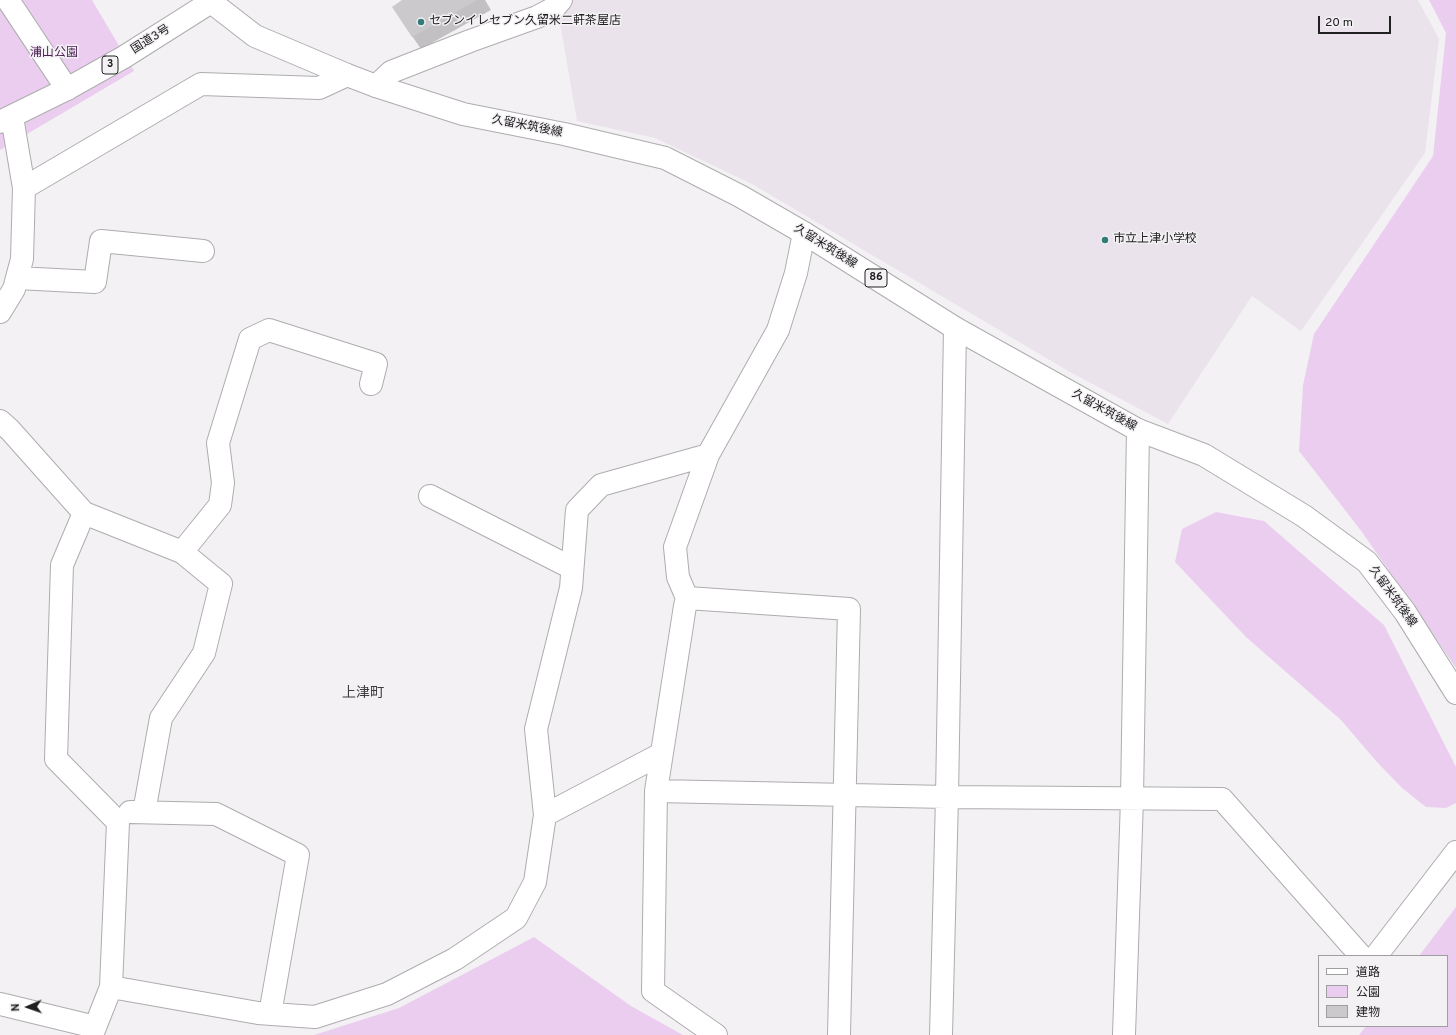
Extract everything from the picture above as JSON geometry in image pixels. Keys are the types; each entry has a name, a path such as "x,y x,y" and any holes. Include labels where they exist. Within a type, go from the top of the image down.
{"main road":[{"path":"8,0 67,89"},
{"path":"376,86 391,72 537,17 554,8 561,0"},
{"name":"国道3号","path":"6,120 67,89 124,57 213,1"},
{"name":"久留米筑後線","path":"213,1 255,36 376,86 463,114 564,134 665,158 740,196 804,233 955,328 1138,430 1204,455 1304,516 1367,562 1405,612 1456,693"},
{"path":"24,188 201,84 319,88 347,75"},
{"path":"0,312 14,289 22,259 24,188 6,120"},
{"path":"716,1035 653,991 656,791 687,598 678,577 675,548 708,455 778,330 796,273 804,233"},
{"path":"17,278 95,282 101,241 203,251"},
{"path":"941,1035 947,797 955,328"},
{"path":"182,552 220,505 223,483 218,443 250,339 269,330 376,364 371,384"},
{"path":"0,421 10,430 84,513 182,552 221,584 204,653 161,718 144,812"},
{"path":"1124,1035 1132,799 1138,430"},
{"path":"111,987 270,1014 315,1017 388,994 456,959 516,918 535,882 546,815 536,729 571,588 577,510 601,485 708,455"},
{"path":"430,496 572,568"},
{"path":"0,1004 93,1031 111,987 118,822 56,759 62,565 84,513"},
{"path":"687,598 849,609 839,1035"},
{"path":"546,815 661,754"},
{"path":"656,791 947,797 1222,799 1360,955"},
{"path":"107,812 216,814 298,855 270,1014"},
{"path":"1377,955 1456,852"}],"shaded area":[{"name":"市立上津小学校","path":"573,0 1418,0 1439,39 1425,153 1301,331 1252,296 1168,424 1070,372 752,184 655,138 577,121 559,17"}],"green space":[{"name":"浦山公園","path":"0,0 92,0 134,71 0,150"},
{"path":"1429,0 1456,0 1456,668 1362,532 1299,451 1303,385 1314,334 1433,156 1446,33"},
{"path":"1216,512 1264,521 1384,625 1456,767 1456,803 1446,808 1426,807 1402,788 1376,761 1341,720 1246,637 1175,562 1182,529"},
{"path":"1456,907 1456,1035 1359,1035 1365,1027 1448,1027 1448,955 1420,955"},
{"path":"534,937 631,1006 683,1035 314,1035 399,1008"}],"building":[{"name":"セブンイレセブン久留米二軒茶屋店","path":"402,0 477,0 412,37 392,7"}],"place":[{"name":"セブンイレセブン久留米二軒茶屋店","path":"421,22"},
{"name":"市立上津小学校","path":"1105,240"}],"district":[{"name":"上津町","path":"363,694"}]}
